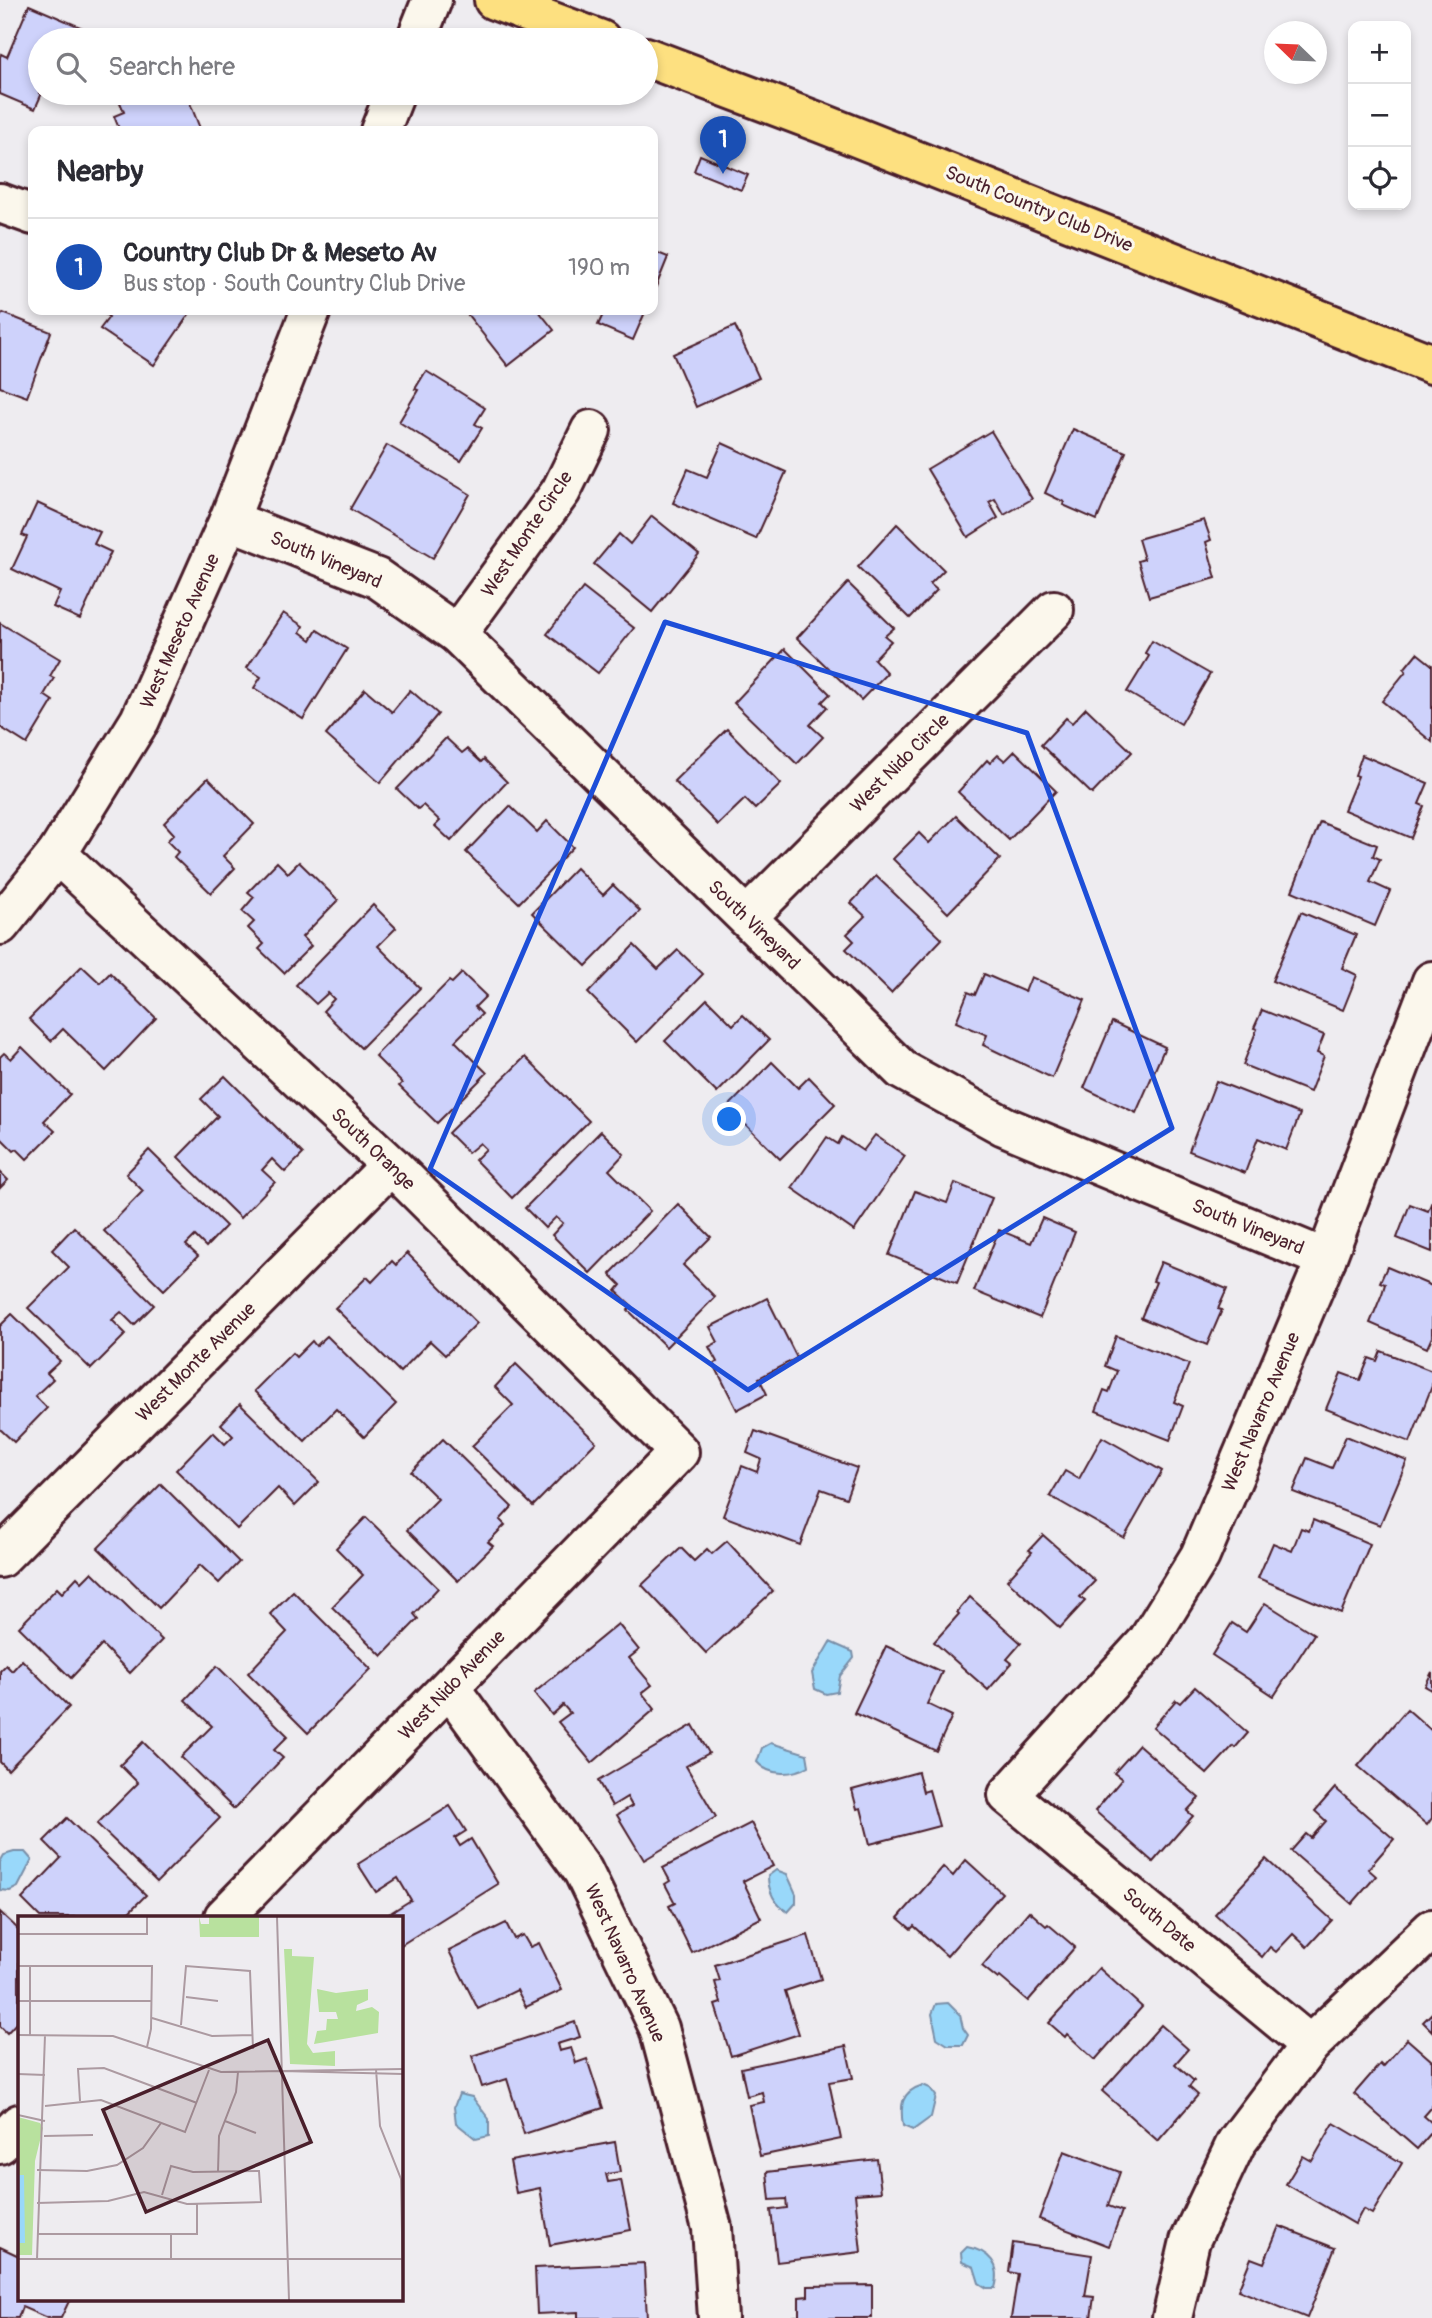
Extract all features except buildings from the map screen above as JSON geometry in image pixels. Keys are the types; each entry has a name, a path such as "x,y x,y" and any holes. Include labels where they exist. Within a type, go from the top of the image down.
{"main road":[{"path":"494,0 569,28"},
{"name":"South Country Club Drive","path":"658,62 1432,364"}],"street":[{"path":"421,28 432,0"},
{"path":"382,126 390,105"},
{"path":"0,203 28,213"},
{"name":"West Meseto Avenue","path":"0,925 57,854 140,720 229,520 309,315"},
{"name":"West Monte Circle","path":"457,634 561,491 591,430"},
{"name":"South Vineyard","path":"229,520 377,579 457,634 902,1070 1004,1126 1326,1259"},
{"name":"West Nido Circle","path":"747,917 1054,610"},
{"name":"South Orange","path":"57,854 391,1165 679,1452"},
{"name":"West Navarro Avenue","path":"1008,1795 1147,1642 1200,1556 1326,1259 1432,981"},
{"name":"West Monte Avenue","path":"0,1558 391,1165"},
{"name":"West Nido Avenue","path":"224,1916 679,1452"},
{"name":"West Navarro Avenue","path":"450,1688 583,1871 659,2028 712,2228 718,2318"},
{"name":"South Date","path":"1008,1795 1310,2045"},
{"path":"1172,2318 1190,2241 1236,2143 1310,2045 1432,1929"},
{"path":"0,2144 18,2125"}],"highlighted area":[{"path":"665,622 1027,733 1172,1128 748,1390 430,1169"}],"water":[{"path":"830,1642 853,1652 854,1658 840,1676 837,1692 826,1694 815,1689 812,1673"},
{"path":"771,1743 807,1754 809,1766 782,1773 762,1767 757,1762 762,1748"},
{"path":"25,1852 32,1860 18,1887 10,1891 0,1890 0,1862 4,1855"},
{"path":"776,1870 787,1874 796,1894 796,1903 788,1912 776,1901 769,1887 768,1876"},
{"path":"948,2003 960,2015 968,2035 963,2045 948,2045 937,2038 932,2014 936,2004"},
{"path":"923,2085 930,2088 936,2096 931,2117 913,2130 903,2126 903,2101 915,2088"},
{"path":"459,2094 472,2097 489,2119 489,2136 476,2139 456,2123 454,2107"},
{"path":"967,2247 982,2252 992,2260 997,2272 995,2288 987,2288 979,2283 974,2267 962,2262 961,2253"}],"place":[{"name":"Country Club Dr & Meseto Av","path":"723,174"}]}
